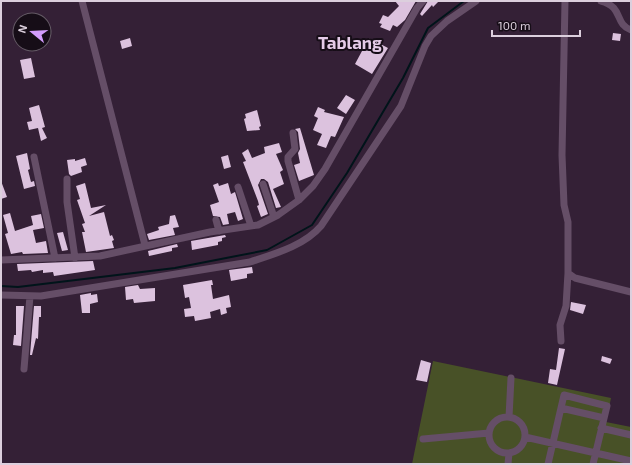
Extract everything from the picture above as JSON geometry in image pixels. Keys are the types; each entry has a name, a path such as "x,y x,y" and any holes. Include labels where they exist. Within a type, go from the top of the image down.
{"street":[{"path":"82,1 145,245"},
{"path":"1,260 100,256 145,245 251,226 274,217 299,200 313,186 325,169 385,62 417,8 423,1"},
{"path":"1,295 30,296 57,294 250,262 282,252 309,236 322,226 401,106 425,46 431,36 447,21 476,1"},
{"path":"560,341 560,325 566,306 569,277 568,222 564,205 562,155 565,1"},
{"path":"601,1 612,5 617,10 622,24 631,30"},
{"path":"293,134 295,149 288,157 288,161 299,200"},
{"path":"34,156 54,258"},
{"path":"67,179 67,202 74,258"},
{"path":"263,184 274,217"},
{"path":"238,187 251,226"},
{"path":"216,220 219,231"},
{"path":"569,277 631,292"},
{"path":"24,369 30,296"},
{"path":"509,417 511,378"},
{"path":"548,464 564,395 608,406 601,428 593,464"},
{"path":"561,408 604,418"},
{"path":"509,417 516,420 522,426 524,437 519,448 509,453 501,452 494,448 490,441 489,433 494,422 501,418 509,417"},
{"path":"601,428 631,435"},
{"path":"423,439 489,433"},
{"path":"524,437 631,461"},
{"path":"508,464 509,453"}],"green space":[{"path":"433,361 611,398 606,422 631,427 631,464 412,464"}],"building":[{"path":"395,1 416,1 405,20 397,27 393,25 390,31 380,27 382,24 379,23 383,15 388,17 399,6"},
{"path":"428,1 439,1 433,7 432,5 422,16 420,14"},
{"path":"613,33 621,34 620,41 612,40"},
{"path":"130,38 132,46 122,49 120,41"},
{"path":"369,38 388,48 372,74 355,64"},
{"path":"31,58 35,77 24,79 20,60"},
{"path":"346,95 355,100 346,114 337,108"},
{"path":"39,105 45,127 42,128 47,138 41,141 38,128 29,130 27,122 32,121 29,108"},
{"path":"318,107 325,110 324,112 344,117 335,137 331,136 326,148 317,145 322,134 313,130 318,118 314,116"},
{"path":"257,110 261,126 259,127 260,130 247,131 244,119 246,118 245,114"},
{"path":"300,128 314,175 299,181 294,165 300,163 298,153 300,149 298,132 295,129"},
{"path":"279,143 282,152 276,154 283,170 280,172 284,184 273,189 281,207 276,208 268,182 261,179 258,185 268,214 261,217 257,206 259,205 258,201 243,162 246,161 242,153 248,149 252,158 265,153 264,147"},
{"path":"27,153 30,169 28,170 31,182 34,181 35,186 24,189 16,156"},
{"path":"228,155 231,167 224,169 221,157"},
{"path":"85,158 87,165 81,167 82,172 71,176 69,174 67,160 75,159 75,161"},
{"path":"1,181 7,197 1,199"},
{"path":"85,183 91,208 106,205 89,216 104,212 110,236 112,235 114,240 112,241 114,248 86,252 82,232 85,232 82,224 85,223 77,200 80,199 76,186"},
{"path":"218,183 219,186 228,183 231,194 235,192 243,219 238,221 235,212 227,214 229,224 223,225 220,217 213,216 210,205 219,202 213,185"},
{"path":"10,213 15,231 33,225 31,216 41,214 44,228 33,230 36,243 46,241 48,253 23,254 22,252 11,254 5,234 8,233 3,215"},
{"path":"175,215 179,227 173,228 175,235 149,240 147,234 159,230 158,227 169,224 170,216"},
{"path":"63,232 68,250 62,251 57,233"},
{"path":"225,235 226,237 222,238 222,241 218,242 218,245 192,250 191,241"},
{"path":"177,244 178,247 172,248 172,251 149,256 148,251"},
{"path":"93,261 95,270 54,276 53,272 43,273 43,270 32,272 31,270 18,271 17,264"},
{"path":"252,267 253,273 247,274 247,278 231,281 229,270"},
{"path":"212,280 213,285 211,285 213,299 229,295 231,307 226,308 227,313 221,315 220,309 210,312 211,318 195,321 194,316 185,317 184,309 191,308 189,297 185,298 183,285"},
{"path":"138,285 140,289 155,288 155,301 134,303 133,299 126,300 125,287"},
{"path":"91,293 91,295 97,294 98,302 90,304 90,313 82,313 80,295"},
{"path":"571,302 586,305 583,314 570,310"},
{"path":"16,306 24,306 21,346 13,345 14,335 16,335"},
{"path":"34,306 41,306 41,317 39,317 38,339 36,338 32,355 30,355"},
{"path":"559,348 565,349 557,385 548,383 550,369 556,370"},
{"path":"602,356 612,359 610,364 601,361"},
{"path":"421,360 431,363 427,382 416,380"}],"waterway":[{"path":"1,286 18,287 175,268 267,250 312,225 347,173 403,78 428,28 464,1"}],"district":[{"name":"Tablang","path":"350,43"}]}
